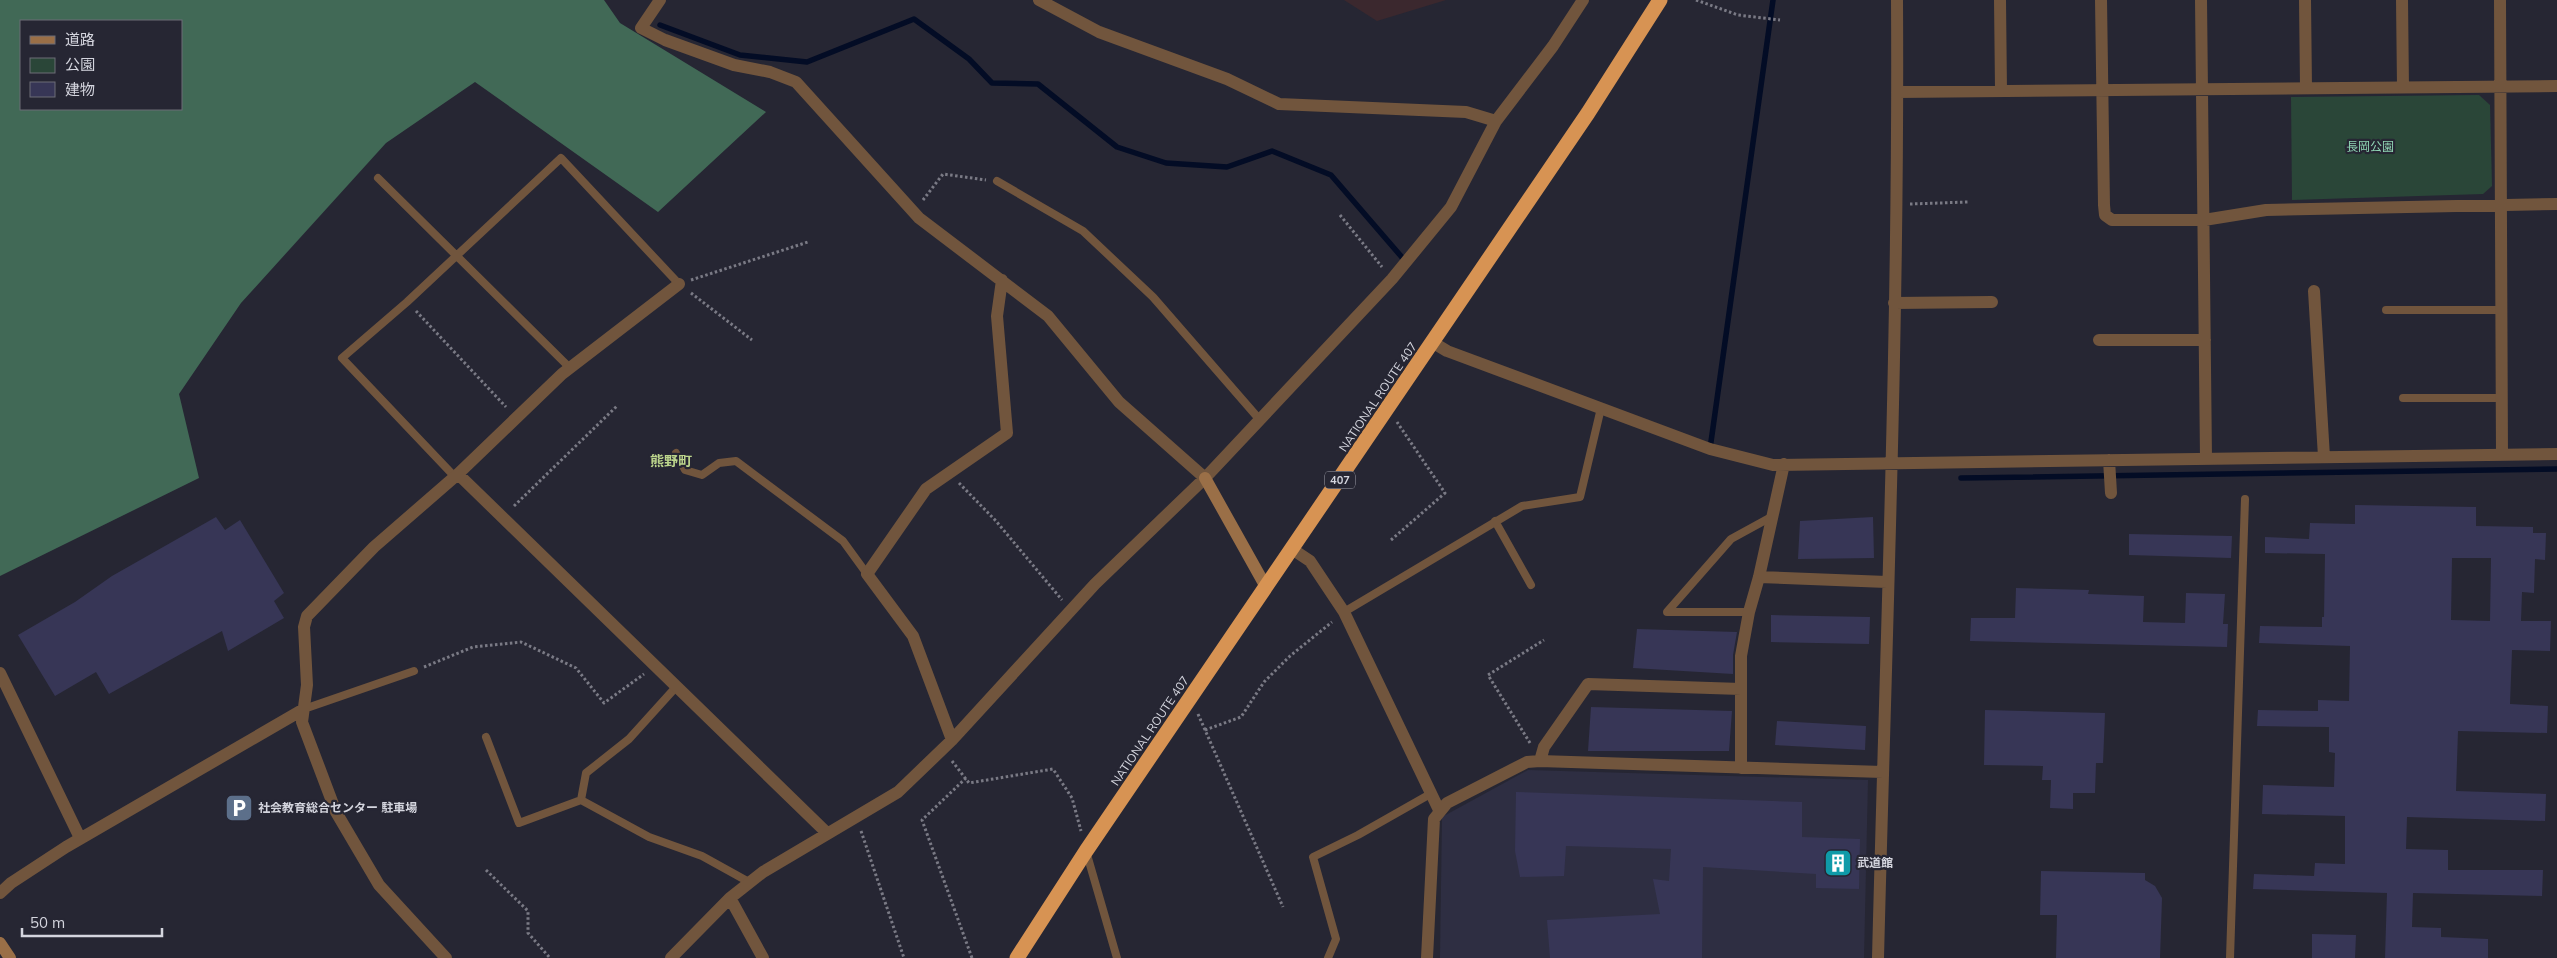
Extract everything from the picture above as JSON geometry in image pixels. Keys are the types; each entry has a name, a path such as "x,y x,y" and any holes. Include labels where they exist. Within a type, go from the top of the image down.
{"highway":[{"name":"NATIONAL ROUTE 407","path":"1018,958 1086,851 1389,409 1432,342 1588,113 1660,0"}],"street":[{"path":"660,0 641,28 665,40 734,65 770,72 796,82 913,211 1048,316 1119,402 1204,478 1266,587"},
{"path":"1039,0 1099,32 1227,79 1279,104 1466,112 1496,121"},
{"path":"671,958 730,898 749,882 827,833 898,792 952,740 1070,610 1260,420 1392,279 1451,207 1496,121 1553,46 1583,0"},
{"path":"1878,958 1886,582 1892,464 1897,0"},
{"path":"2000,0 2001,90"},
{"path":"2101,0 2105,215 2112,220 2204,220 2266,210 2557,204"},
{"path":"2201,0 2206,458"},
{"path":"2305,0 2306,87"},
{"path":"2402,0 2403,87"},
{"path":"2500,0 2502,454"},
{"path":"1897,92 2557,86"},
{"path":"952,740 913,636 867,574 926,489 1007,433 997,316 1002,280"},
{"path":"446,958 379,884 336,812 302,722 307,685 304,626 306,616 374,547 456,475 570,368 679,284"},
{"path":"2314,291 2324,457"},
{"path":"1894,303 1992,302"},
{"path":"2099,340 2205,340"},
{"path":"1432,342 1447,350 1710,449 1773,465 2557,454"},
{"path":"2109,460 2111,493"},
{"path":"1741,768 1741,656 1749,612 1759,577 1784,464"},
{"path":"456,475 502,517 827,833"},
{"path":"1292,549 1310,561 1344,612 1439,810"},
{"path":"1759,577 1886,582"},
{"path":"0,673 80,838"},
{"path":"1540,761 1544,747 1588,684 1741,689"},
{"path":"0,893 11,883 80,838 304,709"},
{"path":"1426,958 1434,819 1439,810 1447,803 1527,762 1883,772"},
{"path":"730,898 763,958"},
{"path":"0,943 10,958"}],"lane":[{"path":"456,475 342,358 407,302 561,158 679,284"},
{"path":"378,178 570,368"},
{"path":"997,181 1083,231 1153,297 1260,420"},
{"path":"2386,310 2501,310"},
{"path":"2403,398 2502,398"},
{"path":"1344,612 1522,506 1580,497 1601,408"},
{"path":"676,453 685,470 702,475 719,463 736,461 843,541 867,574"},
{"path":"2230,958 2244,499"},
{"path":"1749,612 1667,612 1731,539 1773,516"},
{"path":"1495,521 1531,585"},
{"path":"304,709 414,671"},
{"path":"581,800 586,773 629,739 676,687"},
{"path":"486,736 519,822 581,800 649,837 702,856 749,882"},
{"path":"1328,958 1336,939 1313,857 1358,835 1432,793"},
{"path":"1086,851 1117,958"}],"path":[{"path":"1696,0 1738,15 1780,20"},
{"path":"913,211 943,174 997,181"},
{"path":"1894,204 1968,202"},
{"path":"1340,215 1392,279"},
{"path":"679,284 808,242"},
{"path":"679,284 752,340"},
{"path":"407,302 516,418"},
{"path":"502,517 618,405"},
{"path":"1389,409 1445,493 1391,540"},
{"path":"950,472 996,521 1070,610"},
{"path":"1205,730 1241,717 1264,682 1290,656 1344,612"},
{"path":"1540,761 1488,675 1544,640"},
{"path":"414,671 473,647 521,642 576,668 604,703 655,666"},
{"path":"1191,698 1283,907"},
{"path":"942,750 969,783 1053,769 1072,798 1086,851"},
{"path":"966,778 922,820 972,958"},
{"path":"856,816 904,958"},
{"path":"486,870 528,911 528,933 550,958"}],"shaded area":[{"path":"1344,0 1446,0 1377,21"},
{"path":"1528,770 1868,780 1864,958 1440,958 1442,817"}],"green space":[{"path":"0,0 604,0 620,23 766,112 658,212 475,82 386,143 241,303 179,394 199,478 0,576"},
{"name":"長岡公園","path":"2479,95 2490,105 2492,186 2483,194 2292,200 2291,97"}],"building":[{"path":"2355,505 2476,507 2476,526 2533,527 2533,533 2546,533 2545,560 2535,559 2534,593 2522,592 2521,621 2551,621 2550,651 2512,650 2510,704 2548,706 2547,733 2458,731 2456,791 2546,794 2545,821 2407,817 2406,849 2448,850 2448,870 2543,870 2542,896 2413,893 2412,927 2441,928 2441,937 2488,939 2488,958 2385,958 2387,893 2253,889 2254,874 2314,876 2315,863 2345,864 2345,816 2262,814 2263,785 2334,787 2335,753 2329,752 2329,727 2257,726 2258,710 2318,711 2318,700 2349,701 2350,646 2259,643 2260,626 2322,627 2322,617 2324,617 2325,554 2265,553 2265,537 2309,539 2310,523 2355,524","holes":["2452,558 2491,558 2490,621 2451,620"]},
{"path":"216,517 225,530 240,520 284,593 274,601 284,618 228,651 222,631 109,694 96,672 55,696 18,635 75,602 112,576"},
{"path":"1873,517 1874,558 1798,559 1800,521"},
{"path":"2129,534 2232,536 2231,558 2129,555"},
{"path":"2016,588 2089,590 2088,594 2144,596 2143,622 2185,623 2186,593 2225,594 2223,624 2228,624 2227,647 1970,641 1971,618 2015,618"},
{"path":"1771,615 1870,617 1869,644 1771,642"},
{"path":"1637,629 1737,632 1733,655 1733,674 1633,668"},
{"path":"1591,707 1732,711 1729,751 1588,751"},
{"path":"1985,710 2105,713 2103,763 2096,763 2095,793 2073,793 2073,809 2050,808 2051,780 2042,780 2043,766 1984,765"},
{"path":"1777,721 1866,726 1865,750 1775,745"},
{"path":"1516,792 1802,802 1802,837 1860,839 1859,889 1816,888 1816,874 1703,867 1702,958 1550,958 1547,920 1660,914 1653,879 1669,881 1671,849 1566,846 1564,876 1520,877 1515,851"},
{"path":"2041,871 2145,873 2145,880 2155,886 2162,898 2160,958 2056,958 2057,915 2040,915"},
{"path":"2312,934 2356,935 2355,958 2312,958"}],"waterway":[{"path":"1710,449 1773,0"},
{"path":"660,25 740,55 807,62 914,19 969,59 992,83 1038,84 1117,147 1166,163 1227,167 1272,151 1331,175 1406,262"},
{"path":"1961,478 2557,469"}],"place":[{"name":"社会教育総合センター 駐車場","path":"239,808"},
{"name":"武道館","path":"1838,863"}],"district":[{"name":"熊野町","path":"671,461"}]}
